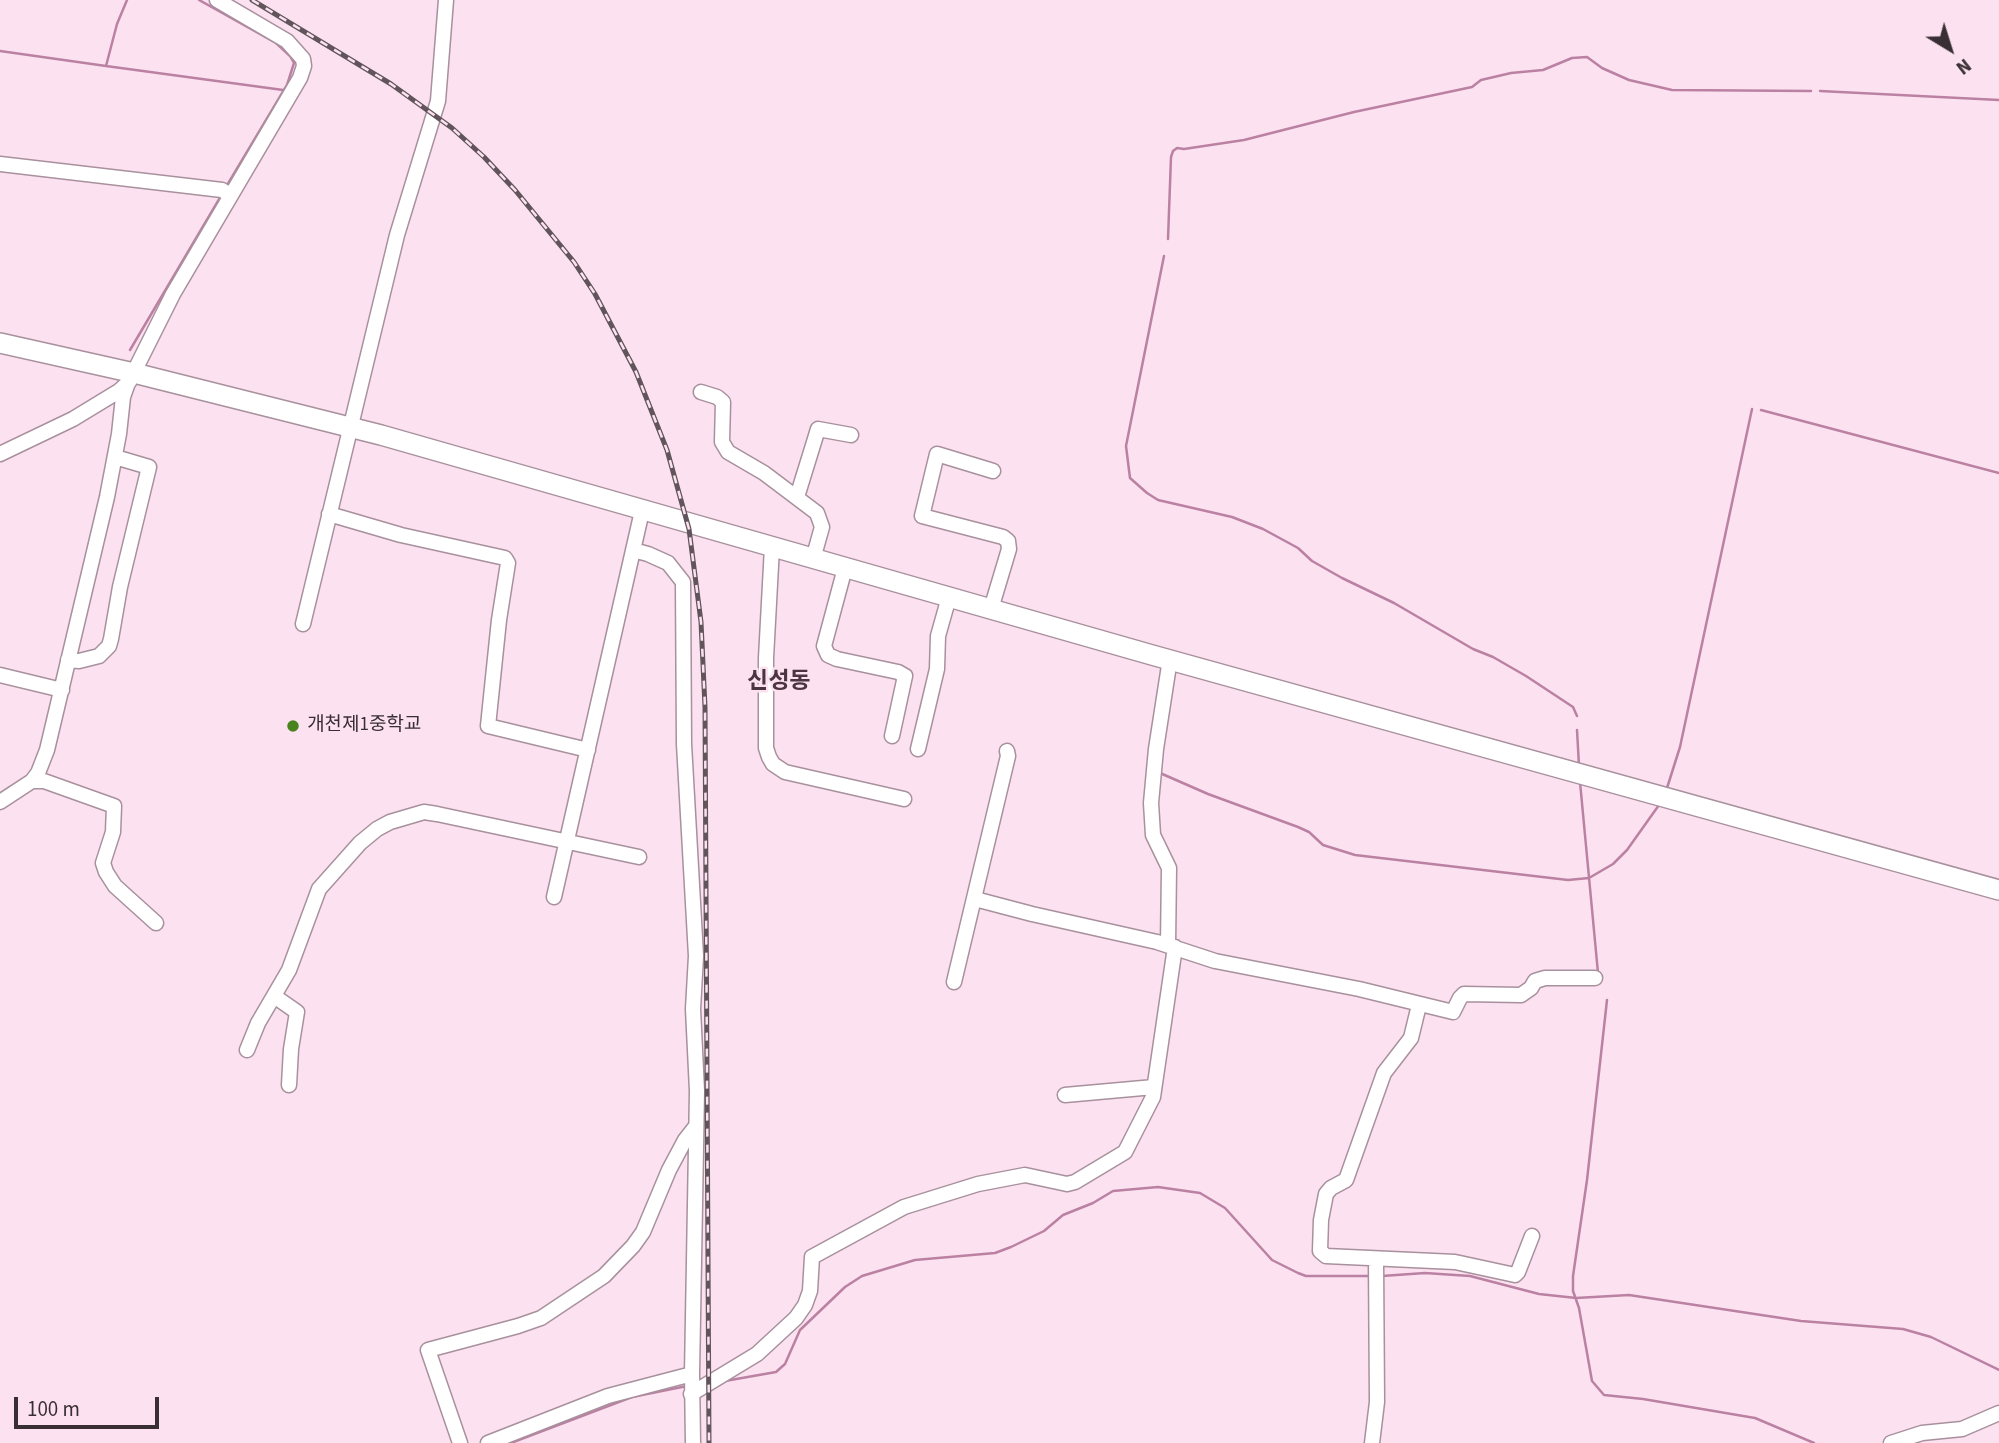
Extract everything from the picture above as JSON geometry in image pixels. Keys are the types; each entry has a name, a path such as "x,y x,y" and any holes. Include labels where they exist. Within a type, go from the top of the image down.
{"main road":[{"path":"0,343 131,377 350,427 467,458 813,559 1999,890"}],"street":[{"path":"0,802 32,781 44,762 115,457 123,397 131,377 226,192 295,88 304,66 298,51 287,41 216,0"},
{"path":"303,624 397,235 438,101 446,0"},
{"path":"0,164 226,192"},
{"path":"0,454 73,419 119,391 131,377"},
{"path":"701,392 723,402 722,442 728,452 797,496 810,506 821,520 822,527 813,559"},
{"path":"797,496 818,429 851,435"},
{"path":"992,609 1009,549 1008,541 1003,537 922,516 937,454 993,471"},
{"path":"68,660 79,661 99,656 109,646 111,639 120,587 149,467 115,457"},
{"path":"554,897 642,510"},
{"path":"329,514 401,535 505,558 509,563 499,620 488,726 589,750"},
{"path":"772,547 766,658 766,748 769,757 773,764 785,772 904,799"},
{"path":"633,550 668,563 683,582 684,744 696,956 693,1009 697,1091 691,1374 693,1443"},
{"path":"845,568 824,646 828,654 837,659 898,672 905,676 906,682 892,736"},
{"path":"918,749 937,669 938,636 949,597"},
{"path":"691,1394 757,1354 796,1318 810,1291 812,1257 904,1207 978,1184 1025,1175 1067,1184 1075,1182 1125,1152 1153,1097 1172,946 1169,869 1153,835 1151,803 1156,749 1170,659"},
{"path":"0,675 62,690"},
{"path":"954,982 1008,757 1007,751"},
{"path":"32,781 44,781 114,806 116,811 113,832 103,863 106,872 115,886 156,923"},
{"path":"247,1050 258,1023 296,956 319,889 344,859 377,829 390,822 424,812 466,818 639,857"},
{"path":"975,899 1172,946 1215,961 1359,989 1453,1012 1464,994 1521,995 1531,988 1535,981 1545,978 1595,978"},
{"path":"274,996 297,1012 289,1085"},
{"path":"1419,1005 1411,1038 1384,1073 1346,1180 1331,1188 1323,1205 1319,1240 1322,1254 1376,1260 1455,1262 1515,1275 1532,1236"},
{"path":"1065,1095 1154,1087"},
{"path":"460,1443 428,1350 541,1318 604,1276 643,1232 669,1170 696,1126"},
{"path":"1371,1443 1377,1402 1376,1260"},
{"path":"488,1443 608,1396 691,1374"},
{"path":"1891,1443 1922,1433 1962,1429 1999,1413"}],"waterway":[{"path":"0,51 106,66 117,24 127,0"},
{"path":"199,0 276,43 294,63 287,85 226,187"},
{"path":"1168,239 1171,157 1177,148 1244,140 1354,112 1472,87 1481,80 1511,73 1543,70 1572,58 1587,57 1602,68 1629,80 1672,90 1811,91"},
{"path":"106,66 283,90"},
{"path":"1820,91 1999,100"},
{"path":"130,350 221,196"},
{"path":"1164,256 1126,446 1130,478 1158,500 1232,517 1263,529 1298,548 1312,561 1342,578 1394,603 1526,676 1573,707 1577,716"},
{"path":"1667,788 1680,747 1752,409"},
{"path":"1761,410 1999,473"},
{"path":"1577,730 1579,766"},
{"path":"1160,773 1298,827 1309,832 1323,845 1355,855 1568,880 1589,878 1613,864 1627,850 1659,805"},
{"path":"1580,782 1598,973"},
{"path":"1607,1000 1587,1180 1573,1276 1573,1291 1579,1308 1592,1381 1604,1395 1755,1418 1814,1443"},
{"path":"725,1381 776,1372 785,1364 800,1330 845,1287 862,1276 915,1260 995,1253 1044,1231 1063,1215 1093,1203 1113,1191 1158,1187 1200,1193 1225,1208 1272,1260 1298,1273 1306,1276 1372,1276"},
{"path":"1382,1276 1425,1273 1470,1276 1539,1294 1576,1298 1629,1295 1801,1321 1903,1329 1931,1337 1999,1370"},
{"path":"511,1443 632,1397 687,1386"}],"railway":[{"path":"252,0 391,84 452,128 515,190 574,262 595,294 636,372 667,450 689,529 701,622 705,707 709,1443"}],"place":[{"name":"개천제1중학교","path":"293,726"}],"district":[{"name":"신성동","path":"779,683"}]}
